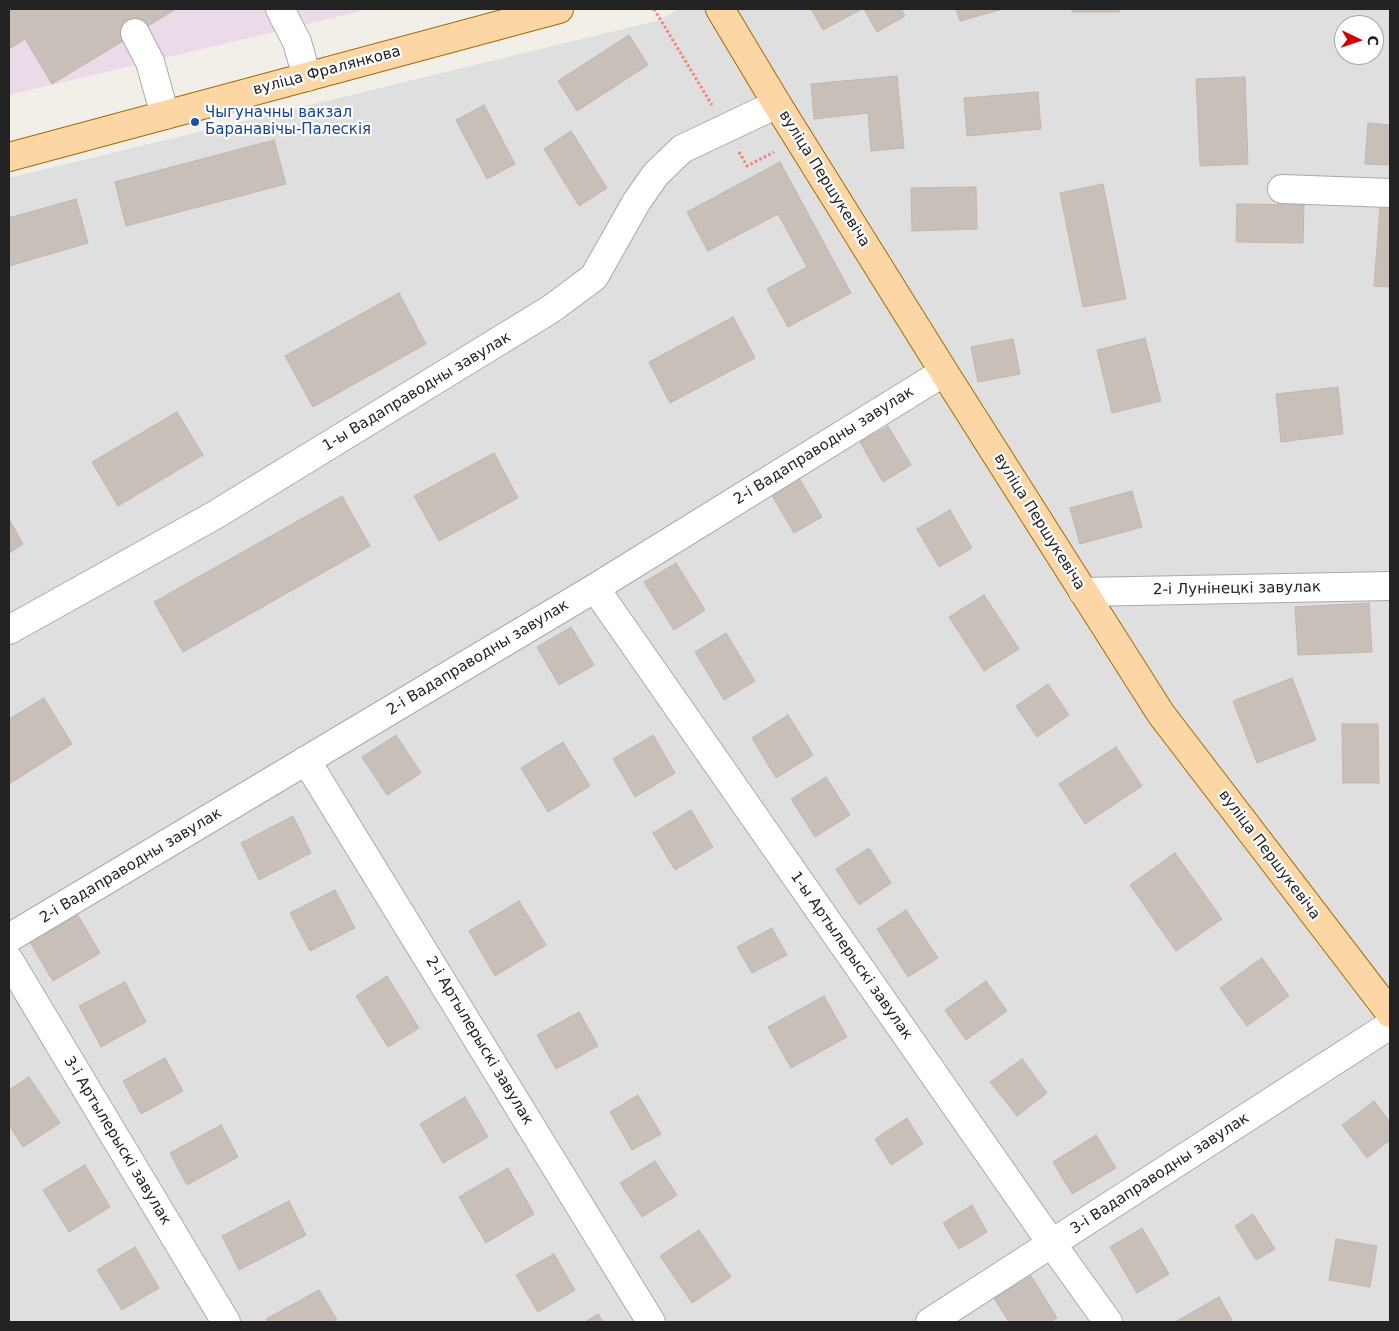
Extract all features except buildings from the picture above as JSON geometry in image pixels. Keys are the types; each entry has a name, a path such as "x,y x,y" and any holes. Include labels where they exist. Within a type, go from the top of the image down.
{"main road":[{"name":"вуліца Фралянкова","path":"9,157 559,9"},
{"name":"вуліца Першукевіча","path":"720,9 944,372 1161,714 1390,1013"}],"street":[{"path":"280,9 297,42 307,77"},
{"path":"135,33 150,62 165,115"},
{"name":"1-ы Вадаправодны завулак","path":"9,630 215,515 551,309 594,278 637,201 656,174 682,149 777,104"},
{"path":"1282,189 1390,193"},
{"name":"2-і Вадаправодны завулак","path":"9,938 595,588 944,372"},
{"name":"2-і Лунінецкі завулак","path":"1083,592 1390,586"},
{"name":"1-ы Артылерыскі завулак","path":"595,588 1108,1322"},
{"name":"2-і Артылерыскі завулак","path":"306,760 651,1322"},
{"name":"3-і Артылерыскі завулак","path":"9,960 226,1322"},
{"name":"3-і Вадаправодны завулак","path":"930,1322 1390,1025"}],"path":[{"path":"654,9 747,166 780,148"}],"shaded area":[{"path":"9,9 371,9 9,95"},
{"path":"678,9 1390,9 1390,1322 9,1322 9,178 660,20"}],"place":[{"name":"Чыгуначны вакзал Баранавічы-Палескія","path":"195,122"}]}
